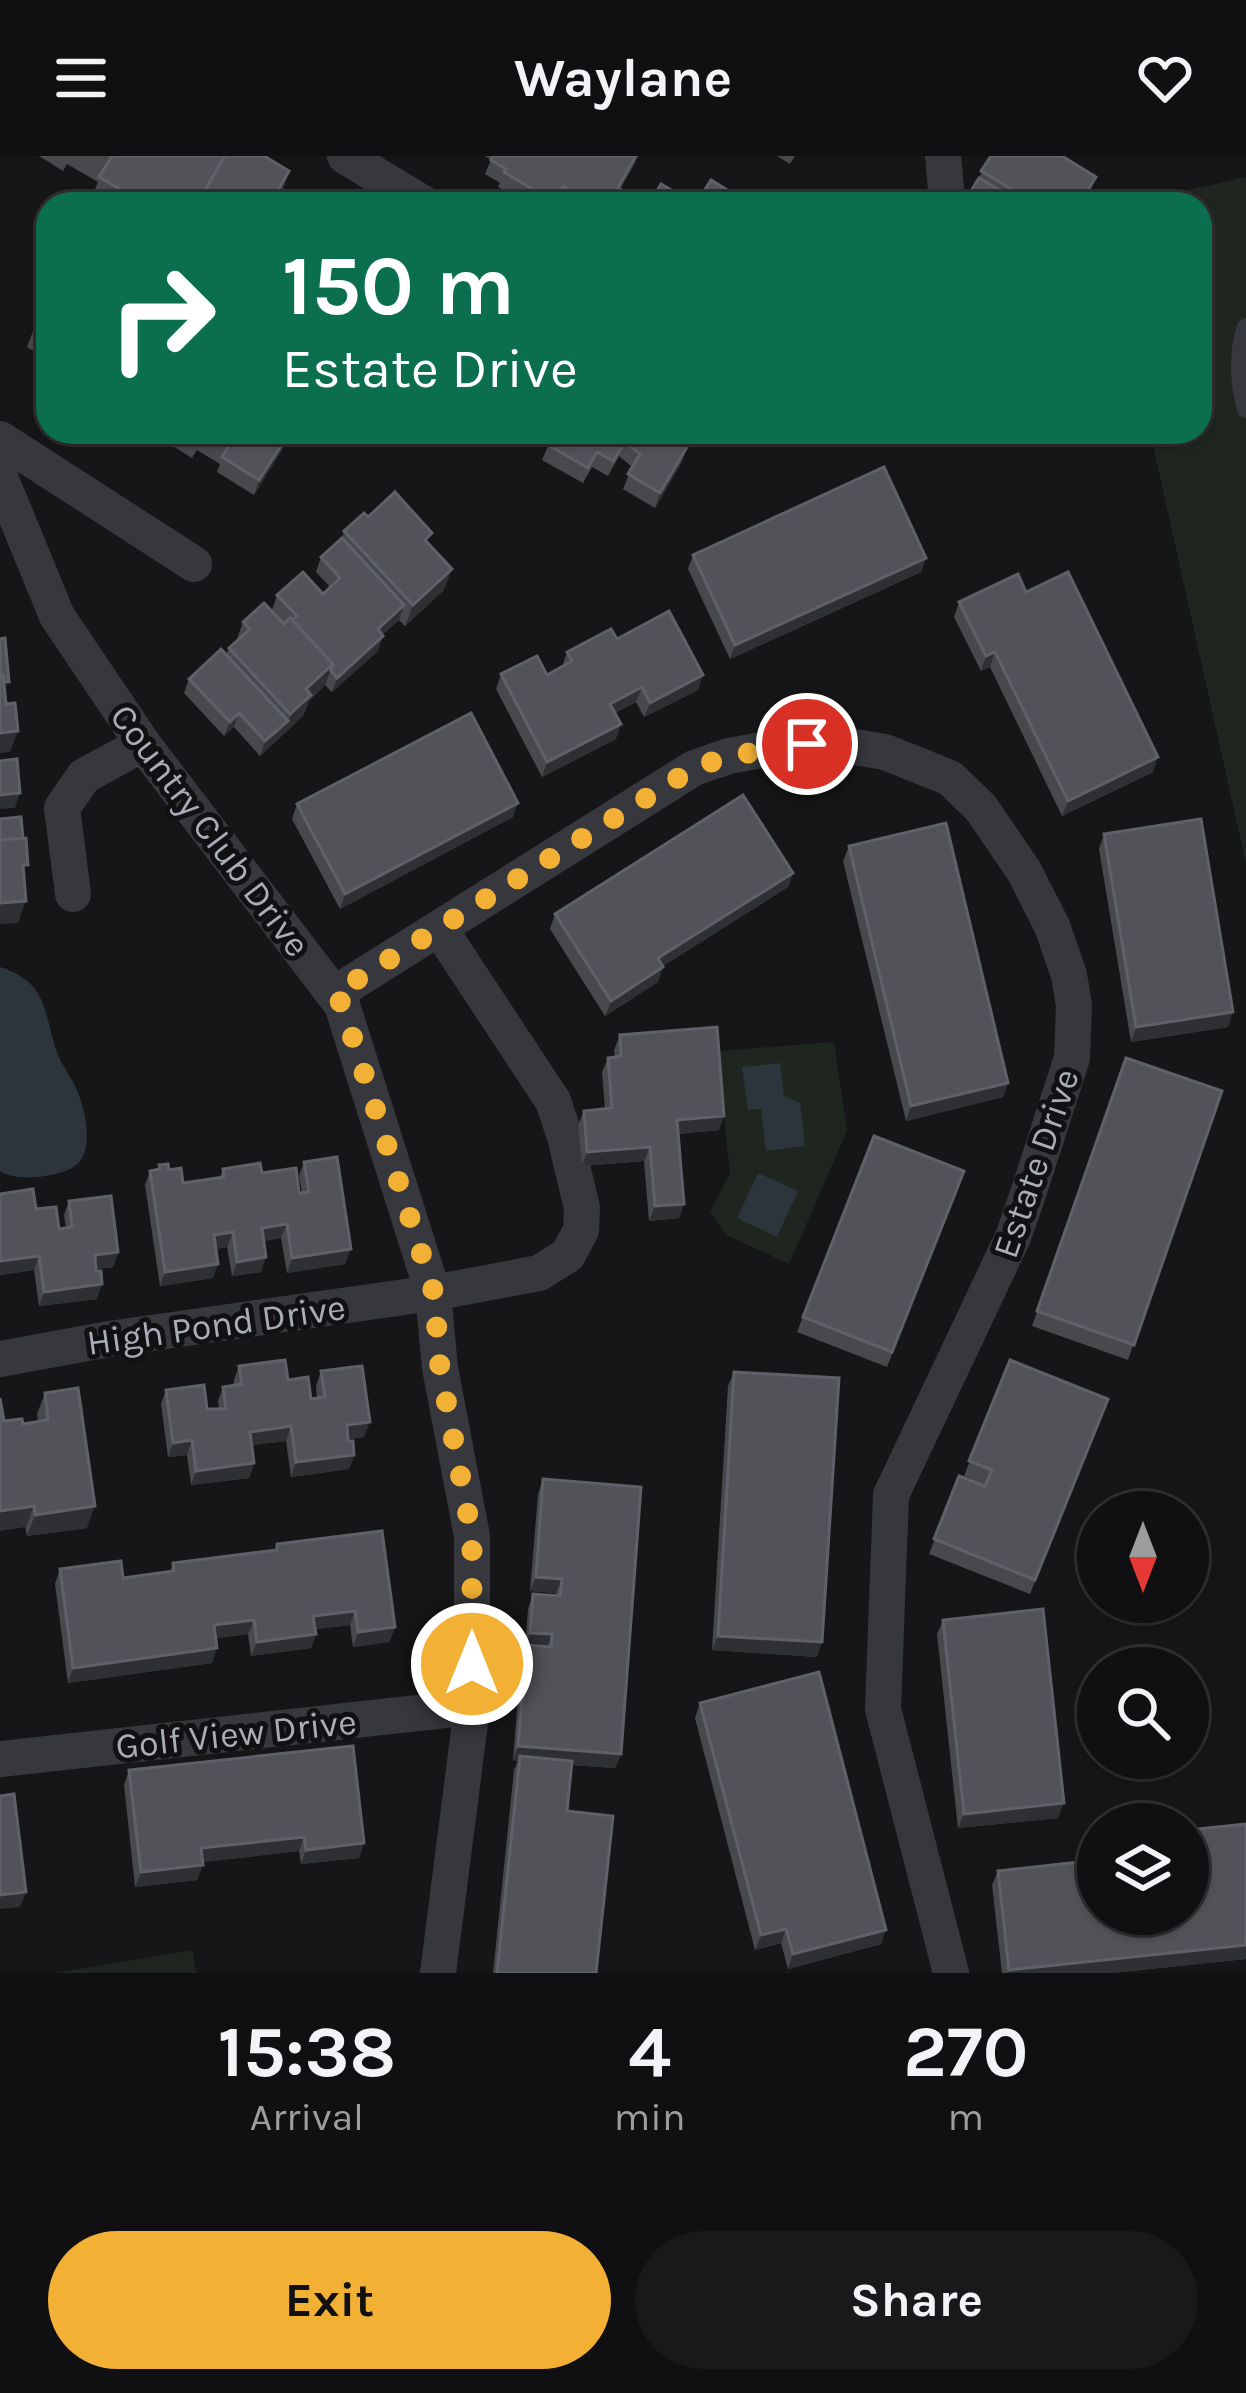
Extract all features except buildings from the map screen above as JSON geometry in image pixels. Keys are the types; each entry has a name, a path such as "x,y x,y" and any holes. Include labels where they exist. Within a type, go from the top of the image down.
{"street":[{"path":"345,156 404,192"},
{"path":"943,156 946,192"},
{"path":"0,439 194,564"},
{"name":"Country Club Drive","path":"0,476 57,616 143,744 342,1004 434,1293 440,1368 472,1536 472,1707 438,1973"},
{"path":"73,894 62,808 84,776 143,744"},
{"name":"Estate Drive","path":"334,994 694,768 729,756 807,744 885,752 950,778 981,808 1024,871 1052,926 1069,975 1074,1004 1072,1058 1013,1237 891,1495 883,1709 951,1973"},
{"path":"434,1293 539,1273 568,1255 581,1230 582,1208 553,1101 440,928"},
{"name":"High Pond Drive","path":"0,1358 434,1293"},
{"name":"Golf View Drive","path":"0,1759 472,1707"}],"lane":[{"path":"1246,327 1240,344 1246,410"}],"shaded area":[{"path":"1246,177 1246,864 1153,444 1212,444 1212,192 1180,192"},
{"path":"0,967 36,991 82,1105 87,1135 84,1154 64,1172 28,1177 0,1171"},
{"path":"834,1042 847,1131 789,1264 726,1235 710,1212 730,1174 717,1051"},
{"path":"780,1063 784,1096 800,1103 805,1146 766,1151 761,1109 748,1110 742,1067"},
{"path":"758,1173 798,1191 777,1237 737,1218"},
{"path":"193,1950 196,1973 55,1973"}],"route":[{"path":"472,1664 472,1536 440,1368 434,1293 342,1004 334,994 694,768 729,756 807,744"}]}
